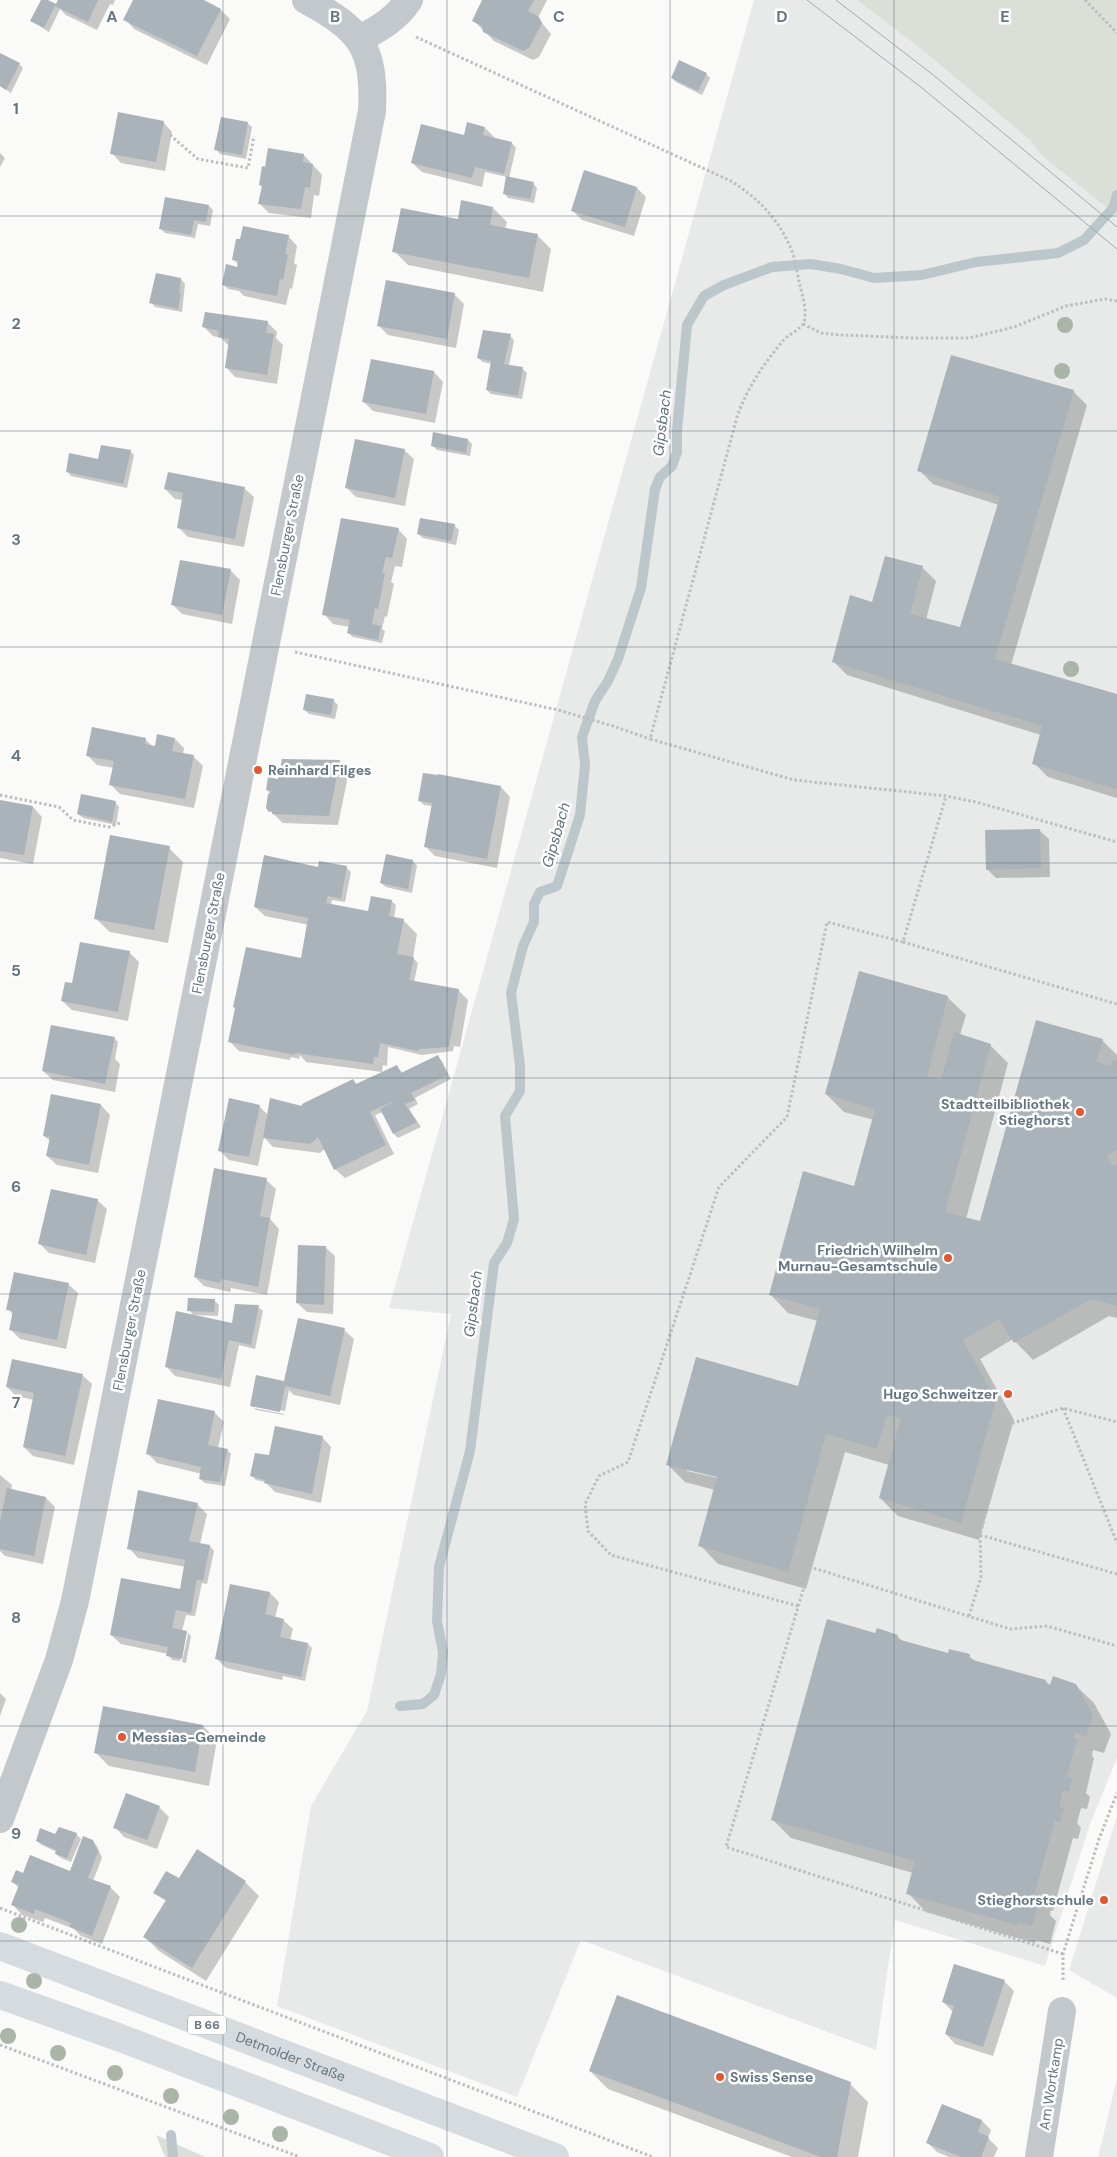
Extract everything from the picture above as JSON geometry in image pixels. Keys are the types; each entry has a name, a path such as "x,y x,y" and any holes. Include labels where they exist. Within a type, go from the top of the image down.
{"main road":[{"name":"Detmolder Straße","path":"0,1946 554,2157"},
{"path":"0,1995 118,2037 430,2157"}],"street":[{"name":"Flensburger Straße","path":"0,1819 59,1660 75,1602 372,111 373,86 369,57 360,39 345,24 306,0"},
{"path":"360,39 387,24 401,11 409,0"},
{"name":"Am Wortkamp","path":"1039,2157 1062,2011"}],"path":[{"path":"1085,0 1117,33"},
{"path":"387,24 732,181 755,197 765,207 789,243 803,295 805,313 803,324 784,340 745,393 650,739"},
{"path":"170,135 198,158 248,168 254,136"},
{"path":"803,324 821,333 842,335 969,338 1014,327 1066,306 1105,299 1117,300"},
{"path":"265,646 558,710 650,739 794,780 946,796 1117,842"},
{"path":"0,796 59,807 73,820 110,827 120,823"},
{"path":"903,942 946,796"},
{"path":"798,1606 611,1555 588,1531 585,1504 599,1476 628,1462 719,1187 787,1117 828,922 1117,1004"},
{"path":"969,1616 981,1577 980,1535 1010,1424 1063,1408 1117,1422"},
{"path":"1063,1408 1117,1543"},
{"path":"980,1535 1117,1574"},
{"path":"1063,1954 726,1847 810,1567 1010,1629 1047,1626 1117,1646"},
{"path":"1062,2011 1063,1954 1117,1793"},
{"path":"0,1908 652,2157"},
{"path":"0,2045 300,2157"}],"shaded area":[{"path":"754,0 857,0 921,49 1030,140 1042,156 1117,216 1117,1758 1090,1824 1045,1966 895,1920 876,2050 581,1940 517,2097 277,2006 311,1806 367,1711 451,1314 389,1308"},
{"path":"857,0 1117,0 1117,216 1042,156 1030,140 921,49"},
{"name":"Stieghorstschule","path":"1117,1816 1117,1998 1069,1970"},
{"path":"1117,2079 1117,2157 1098,2157"},
{"path":"156,2135 205,2157 165,2157"}],"building":[{"path":"41,0 48,0 56,4 58,0 98,0 88,22 55,6 44,28 30,21"},
{"path":"133,0 204,0 221,9 197,56 123,20"},
{"path":"482,0 534,0 528,11 539,17 542,23 529,48 523,51 483,32 482,26 472,21"},
{"path":"0,53 20,63 6,90 0,86"},
{"path":"679,60 707,73 698,91 671,78"},
{"path":"118,112 164,121 156,162 110,154"},
{"path":"221,117 248,122 242,155 214,150"},
{"path":"467,122 485,127 483,135 512,142 504,174 475,167 472,178 411,163 421,124 464,135"},
{"path":"268,148 304,154 303,162 313,164 310,188 305,187 301,209 258,204 262,186 259,185 262,166 265,167"},
{"path":"584,170 637,187 625,227 571,211"},
{"path":"506,176 534,182 530,199 503,194"},
{"path":"165,197 209,205 206,222 194,220 191,235 159,229"},
{"path":"461,200 493,207 490,225 538,234 529,278 392,252 401,208 458,219"},
{"path":"243,226 289,235 285,254 288,255 283,280 280,279 277,296 222,285 226,264 237,267 238,261 232,260 236,239 240,239"},
{"path":"156,273 181,278 179,293 181,294 178,309 149,303"},
{"path":"386,280 455,293 447,339 377,326"},
{"path":"205,312 268,321 266,333 274,334 267,375 225,368 229,339 218,337 219,331 202,327"},
{"path":"483,330 511,334 504,364 523,367 518,396 486,390 491,361 477,358"},
{"path":"951,355 1074,390 995,659 1117,694 1117,789 1032,764 1042,726 832,662 850,595 872,602 885,556 923,566 910,614 960,627 1000,497 917,471"},
{"path":"371,359 434,371 426,414 362,402"},
{"path":"433,432 468,439 466,453 431,446"},
{"path":"355,439 405,449 395,498 345,488"},
{"path":"101,445 131,450 123,484 66,472 69,453 98,459"},
{"path":"168,472 245,487 235,539 177,528 183,493 164,489"},
{"path":"341,518 399,528 392,558 386,557 382,573 385,573 378,609 375,608 372,624 381,626 378,640 347,633 350,620 322,615"},
{"path":"420,518 455,524 451,541 417,534"},
{"path":"180,560 231,569 222,615 171,605"},
{"path":"306,694 334,699 331,715 303,710"},
{"path":"92,727 146,738 145,744 155,746 157,734 175,738 172,751 194,755 185,799 109,785 114,761 86,756"},
{"path":"282,759 340,760 329,816 272,814 272,811 269,812 266,808 268,794 272,791 266,790 268,777 278,779"},
{"path":"423,773 501,786 487,859 424,847 432,803 418,801"},
{"path":"81,794 116,801 112,822 77,814"},
{"path":"0,800 33,806 24,855 0,851"},
{"path":"1040,829 1041,868 986,870 985,830"},
{"path":"110,835 170,846 154,930 94,919"},
{"path":"386,854 413,860 408,889 380,883"},
{"path":"264,855 318,867 319,861 347,866 341,899 328,896 326,903 368,911 371,896 392,900 389,916 404,919 397,954 414,957 409,980 459,989 449,1047 419,1049 418,1051 380,1043 378,1057 374,1057 373,1064 295,1053 295,1055 228,1042 235,1008 233,1007 246,947 301,958 308,918 254,907"},
{"path":"80,942 130,951 118,1012 61,1001 65,982 72,983"},
{"name":"Friedrich Wilhelm Murnau-Gesamtschule","path":"859,971 948,996 927,1076 941,1080 954,1032 991,1044 945,1212 980,1221 1036,1020 1103,1039 1096,1062 1110,1066 1112,1060 1117,1061 1117,1150 1107,1155 1112,1166 1117,1164 1117,1306 1091,1299 1014,1343 999,1319 963,1340 996,1401 961,1523 879,1498 901,1418 887,1415 877,1449 826,1434 788,1572 698,1546 717,1477 666,1465 696,1357 798,1386 820,1309 769,1295 803,1171 854,1186 875,1109 825,1094"},
{"path":"51,1025 115,1037 105,1084 42,1071"},
{"path":"438,1055 448,1075 411,1093 415,1100 405,1104 417,1122 393,1134 380,1109 398,1099 370,1112 386,1145 334,1170 318,1137 310,1144 263,1138 270,1098 302,1106 302,1104 353,1079 356,1084 397,1065 401,1073"},
{"path":"51,1094 101,1104 89,1165 46,1156 50,1137 43,1136"},
{"path":"229,1098 260,1105 249,1157 218,1151"},
{"path":"214,1168 267,1178 260,1216 270,1218 258,1287 222,1279 220,1283 194,1277"},
{"path":"51,1189 98,1199 86,1255 38,1244"},
{"path":"298,1245 326,1246 324,1305 296,1303"},
{"path":"14,1272 69,1283 57,1340 9,1330 13,1311 6,1310"},
{"path":"188,1298 215,1299 214,1312 187,1311"},
{"path":"235,1304 259,1305 251,1345 229,1340 221,1379 165,1367 176,1311 232,1323"},
{"path":"298,1318 345,1328 330,1396 285,1386 280,1412 250,1406 256,1375 284,1381"},
{"path":"12,1359 83,1374 65,1456 23,1447 34,1393 6,1387"},
{"path":"158,1399 215,1411 208,1445 228,1449 220,1482 199,1479 201,1467 146,1454"},
{"path":"275,1426 323,1436 312,1494 264,1483 265,1480 250,1476 255,1453 269,1455"},
{"path":"7,1488 46,1497 34,1556 0,1549 0,1522"},
{"path":"138,1490 198,1503 189,1541 210,1545 203,1581 197,1579 191,1613 176,1610 172,1628 187,1631 182,1659 166,1656 168,1647 110,1635 121,1578 180,1589 185,1560 127,1549"},
{"path":"230,1584 270,1592 265,1614 284,1619 280,1637 308,1643 301,1677 215,1659"},
{"path":"827,1619 875,1633 877,1628 898,1635 897,1639 948,1653 949,1649 970,1654 969,1659 1046,1680 1045,1684 1050,1685 1053,1676 1076,1684 1093,1715 1086,1736 1075,1733 1074,1738 1077,1739 1067,1777 1072,1778 1069,1791 1063,1790 1059,1807 1064,1808 1060,1822 1055,1820 1035,1893 1033,1893 1031,1900 1039,1902 1032,1926 1018,1922 1017,1925 906,1894 915,1861 771,1820"},
{"path":"103,1706 203,1725 195,1772 94,1753"},
{"path":"126,1793 160,1806 147,1840 113,1828"},
{"path":"59,1827 77,1833 67,1858 55,1854 56,1850 36,1841 40,1828 55,1834"},
{"path":"83,1836 93,1840 98,1852 88,1878 111,1886 92,1936 70,1927 71,1923 35,1909 34,1914 11,1905 19,1885 11,1882 16,1870 23,1873 30,1855 70,1871"},
{"path":"197,1849 246,1881 192,1968 143,1937 166,1900 153,1893 166,1871 179,1878"},
{"path":"954,1964 1005,1980 983,2047 945,2034 954,2006 942,2002"},
{"name":"Swiss Sense","path":"617,1995 851,2082 837,2157 821,2157 589,2071"},
{"path":"942,2104 982,2120 978,2132 989,2137 981,2157 961,2157 926,2143"}],"waterway":[{"name":"Gipsbach","path":"400,1706 423,1704 434,1695 441,1674 443,1652 437,1621 439,1567 470,1451 494,1263 507,1243 514,1219 505,1116 520,1091 520,1066 511,993 523,946 534,922 534,904 540,892 557,886 580,815 585,765 582,737 595,701 608,681 618,659 641,588 655,489 660,477 672,466 677,452 677,430 687,325 704,296 724,285 772,267 811,264 841,269 874,278 922,275 976,262 1058,253 1084,240 1113,208 1117,195"},
{"name":"Gipsbach","path":"171,2135 173,2157"}],"tram line":[{"path":"807,0 922,88 1117,249"},
{"path":"836,0 932,74 1117,227"}],"place":[{"name":"Reinhard Filges","path":"258,770"},
{"name":"Stadtteilbibliothek Stieghorst","path":"1080,1112"},
{"name":"Friedrich Wilhelm Murnau-Gesamtschule","path":"948,1258"},
{"name":"Hugo Schweitzer","path":"1008,1394"},
{"name":"Messias-Gemeinde","path":"122,1737"},
{"name":"Stieghorstschule","path":"1104,1900"},
{"name":"Swiss Sense","path":"720,2077"}]}
